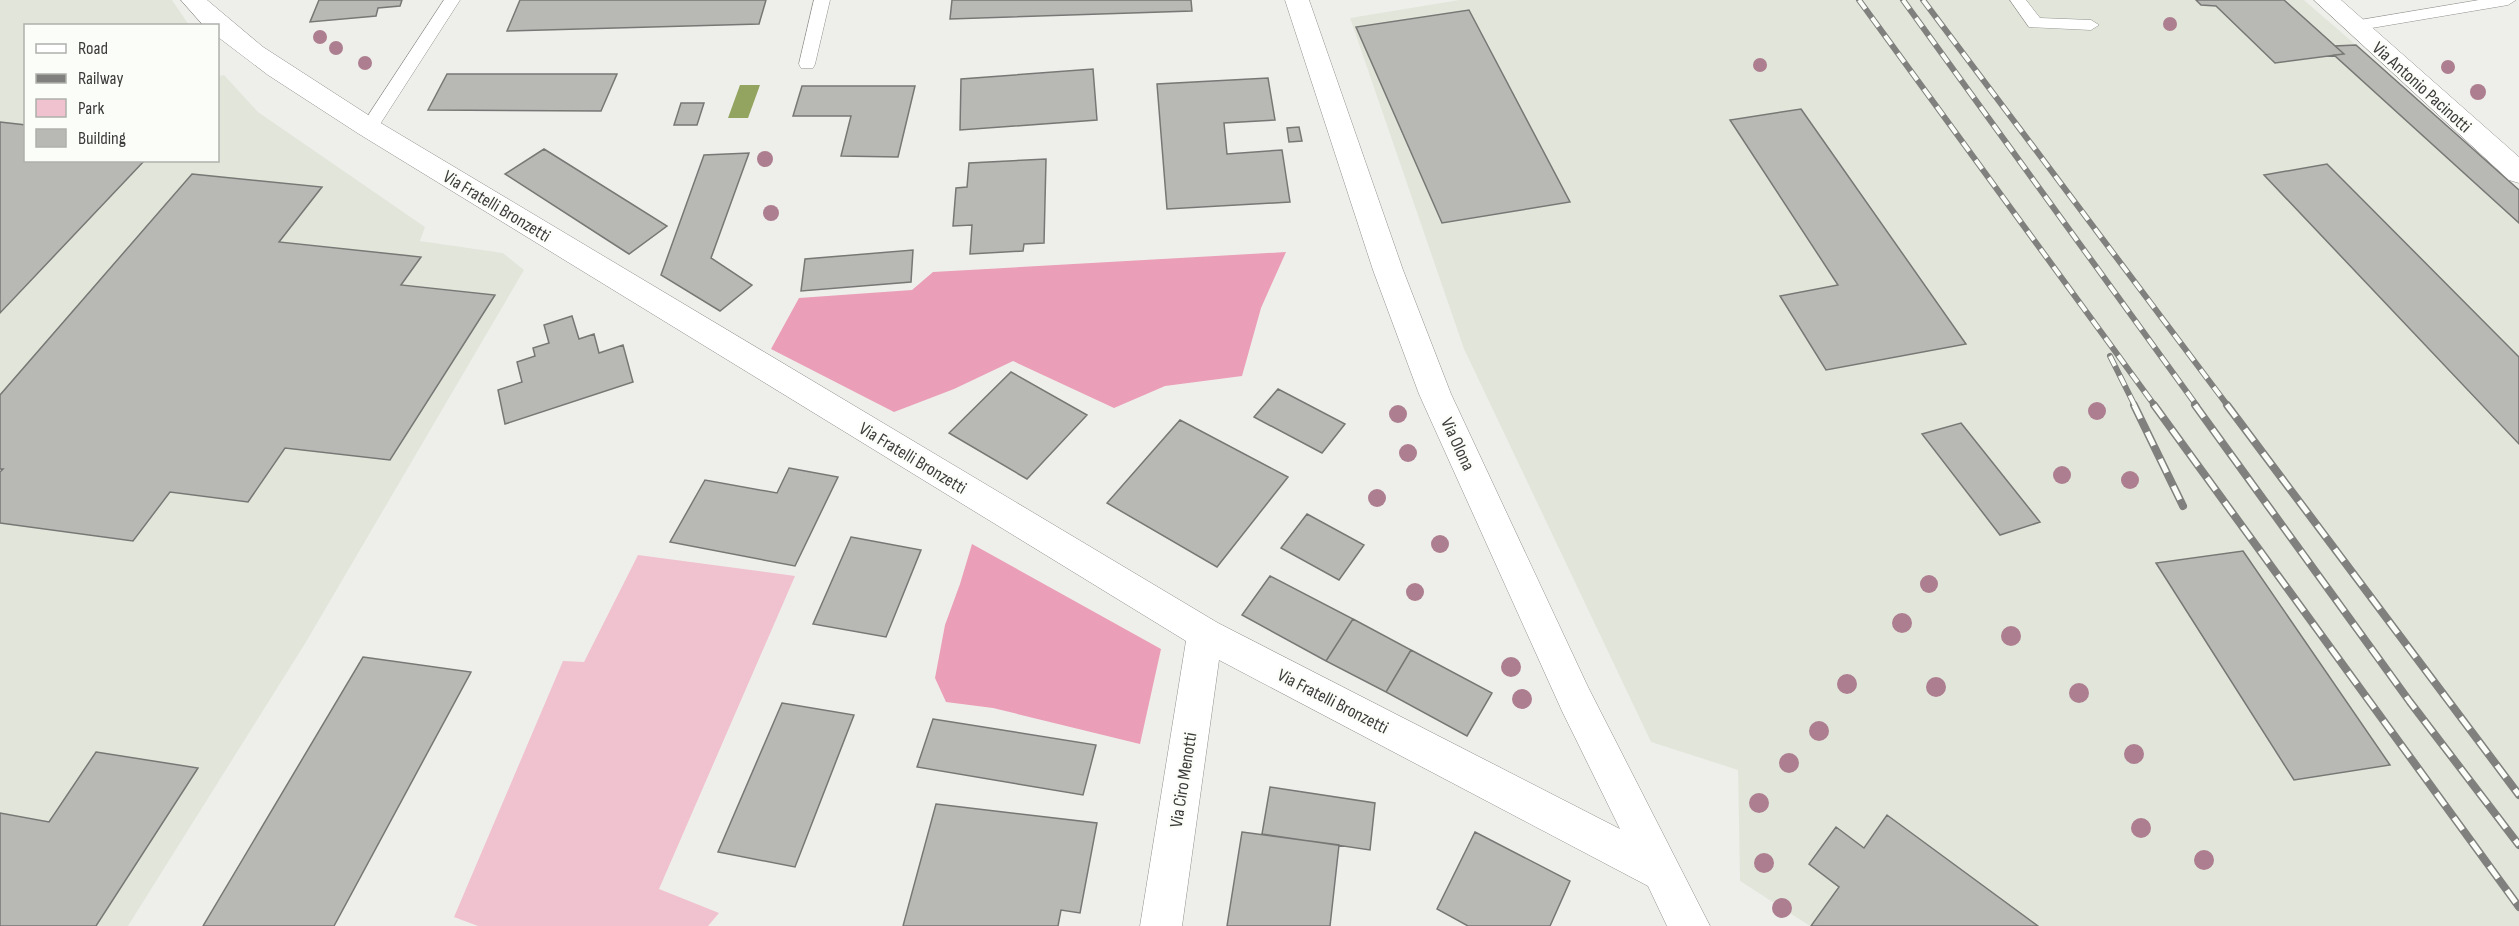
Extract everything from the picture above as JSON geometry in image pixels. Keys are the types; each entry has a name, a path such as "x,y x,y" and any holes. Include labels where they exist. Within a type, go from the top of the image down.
{"street":[{"name":"Via Fratelli Bronzetti","path":"193,0 204,12 249,48 369,128 1205,634 1660,871"},
{"name":"Via Olona","path":"1297,0 1388,270 1435,394 1575,699 1660,871 1691,922"},
{"name":"Via Antonio Pacinotti","path":"2326,0 2519,173"},
{"name":"Via Ciro Menotti","path":"1161,926 1205,634"}],"lane":[{"path":"369,128 452,0"},
{"path":"807,64 822,0"},
{"path":"2018,0 2035,23 2091,25"},
{"path":"2354,26 2508,0"}],"shaded area":[{"path":"0,0 172,0 188,24 24,24 24,162 219,162 219,76 224,75 258,112 425,227 420,241 503,253 524,270 306,642 128,926 0,926"},
{"path":"1459,0 2304,0 2356,45 2519,190 2519,926 1810,926 1740,881 1738,770 1651,742 1464,349 1350,18"},
{"path":"740,85 760,85 748,118 728,118"},
{"path":"1286,252 1261,308 1242,376 1165,386 1114,408 1013,361 954,389 894,412 771,349 799,298 912,290 933,272"},
{"path":"972,544 1161,649 1140,744 993,708 946,702 935,678 945,625"}],"green space":[{"path":"638,555 795,576 659,889 719,913 708,926 478,926 454,917 563,661 584,662"}],"building":[{"path":"319,0 402,0 400,6 378,8 376,16 310,22"},
{"path":"520,0 766,0 759,24 507,31"},
{"path":"952,0 1191,0 1192,11 950,19"},
{"path":"2196,0 2284,0 2344,54 2275,63 2216,6 2201,5"},
{"path":"1469,10 1570,202 1442,223 1356,27"},
{"path":"2356,45 2519,190 2519,223 2334,55 2344,54 2335,46"},
{"path":"1093,69 1097,120 960,130 961,79"},
{"path":"447,74 617,74 601,111 428,110"},
{"path":"1268,78 1275,120 1224,123 1227,154 1282,150 1290,202 1167,209 1157,84"},
{"path":"802,86 915,86 898,157 841,156 851,116 793,116"},
{"path":"681,103 704,103 697,125 674,125"},
{"path":"1801,109 1966,344 1826,370 1780,296 1838,285 1730,120"},
{"path":"0,122 24,125 24,162 143,162 0,313"},
{"path":"1299,127 1302,141 1289,142 1287,128"},
{"path":"544,149 667,226 629,254 505,174"},
{"path":"749,153 711,258 752,285 720,311 661,275 704,155"},
{"path":"1046,159 1044,243 1024,244 1023,251 970,254 972,225 953,226 956,188 967,187 969,163"},
{"path":"2327,164 2519,357 2519,444 2264,175"},
{"path":"192,174 322,187 279,242 421,257 401,285 495,295 390,460 285,448 248,502 170,492 133,541 0,523 0,472 3,469 0,469 0,395"},
{"path":"913,250 911,282 801,291 805,259"},
{"path":"572,316 579,339 594,334 599,353 623,345 633,382 505,424 498,390 522,382 517,362 535,356 533,348 549,343 544,325"},
{"path":"1011,372 1087,415 1027,479 949,433"},
{"path":"1278,389 1345,424 1322,453 1254,417"},
{"path":"1180,420 1288,477 1217,567 1107,503"},
{"path":"1961,423 2040,522 2000,535 1922,434"},
{"path":"789,468 838,477 795,566 670,542 705,480 777,493"},
{"path":"1307,514 1364,545 1339,580 1281,548"},
{"path":"851,537 921,550 886,637 813,624"},
{"path":"2243,551 2390,765 2294,780 2156,563"},
{"path":"1270,576 1353,619 1326,661 1242,615"},
{"path":"1353,619 1411,650 1386,692 1326,661"},
{"path":"1411,650 1492,693 1467,736 1386,692"},
{"path":"363,657 471,672 334,926 203,926"},
{"path":"782,703 854,715 795,867 718,852"},
{"path":"933,719 1096,745 1083,795 917,767"},
{"path":"96,752 198,768 96,926 0,926 0,813 49,822"},
{"path":"1270,787 1375,803 1370,850 1262,834"},
{"path":"936,804 1097,823 1080,913 1061,910 1058,926 903,926"},
{"path":"1887,815 2038,926 1811,926 1839,887 1809,864 1836,827 1864,848"},
{"path":"1242,832 1339,845 1330,926 1227,926"},
{"path":"1475,832 1570,881 1550,926 1468,926 1437,909"}],"railway":[{"path":"1859,0 2155,406"},
{"path":"1903,0 2197,406"},
{"path":"1923,0 2228,406"},
{"path":"2110,356 2135,406"},
{"path":"2134,405 2183,506"},
{"path":"2154,405 2519,907"},
{"path":"2195,405 2410,702 2519,845"},
{"path":"2227,405 2519,795"}]}
